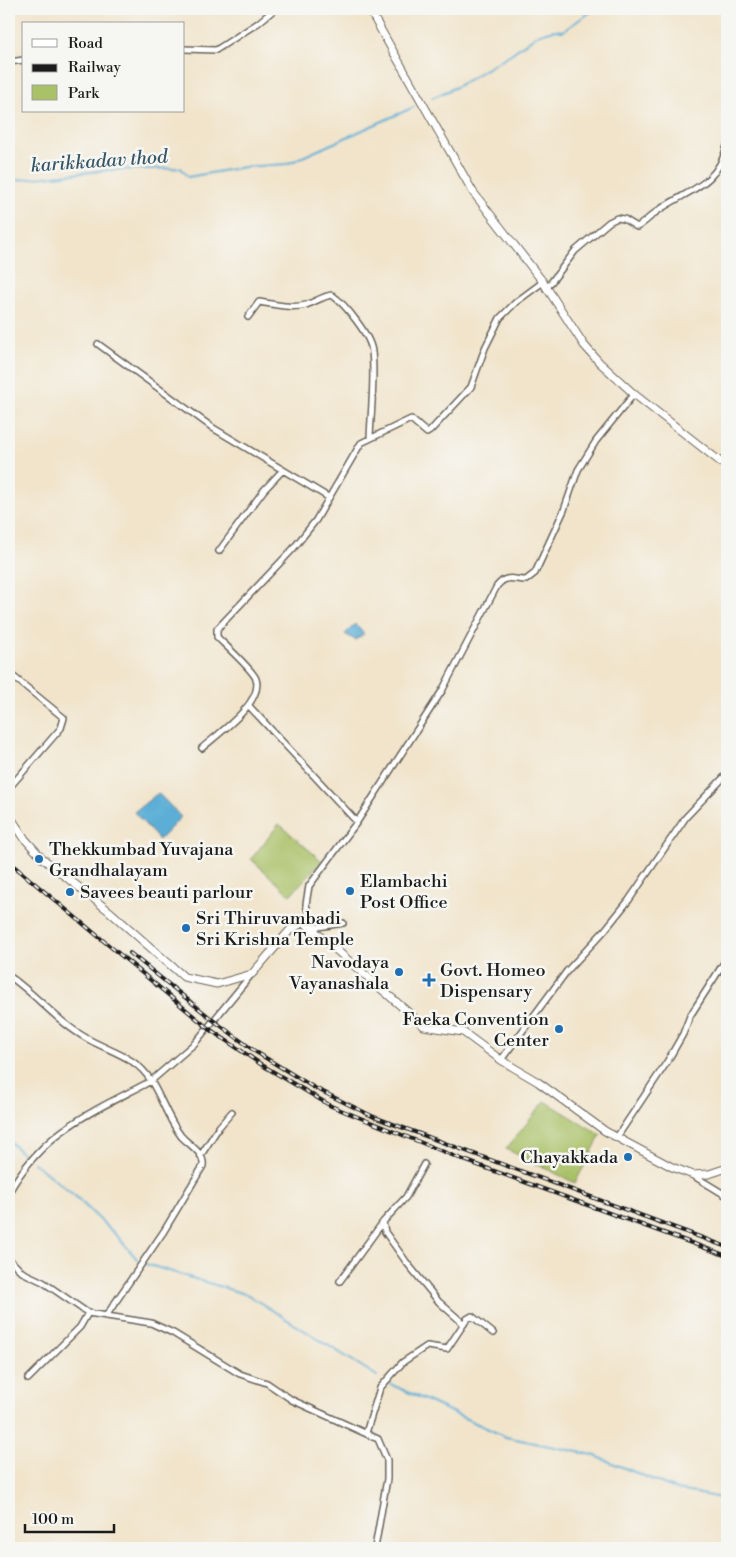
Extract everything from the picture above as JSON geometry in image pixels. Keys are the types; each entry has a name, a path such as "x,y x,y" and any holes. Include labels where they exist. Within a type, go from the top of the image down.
{"main road":[{"path":"369,9 473,192 542,282 594,357 634,394 727,467"},
{"path":"9,815 25,839 42,858 109,911 184,977 217,984 252,974 298,923 304,922 359,972 424,1026 463,1032 500,1060 538,1082 617,1137 693,1176 710,1174 727,1168"}],"street":[{"path":"185,49 216,50 275,9"},
{"path":"9,62 22,60"},
{"path":"546,289 575,251 609,222 617,218 624,219 637,227 660,208 712,178 723,163 727,146"},
{"path":"202,748 249,706 257,688 256,677 217,637 217,629 294,549 316,520 361,443 412,419 423,431 427,433 430,431 471,387 485,348 500,318 516,302 542,282"},
{"path":"248,317 259,302 294,307 306,305 332,295 338,299 358,323 372,350 370,438"},
{"path":"98,344 213,428 328,497"},
{"path":"343,923 312,928 306,904 309,886 357,822 442,691 497,586 510,576 526,580 534,573 564,510 578,470 596,440 634,394"},
{"path":"220,551 264,490 282,471"},
{"path":"9,673 64,718 61,728 9,788"},
{"path":"249,706 357,822"},
{"path":"500,1060 567,970 605,930 629,900 686,817 727,774"},
{"path":"617,1137 667,1062 692,1011 727,958"},
{"path":"9,1192 22,1170 34,1155 62,1130 81,1117 151,1081 195,1043 252,974"},
{"path":"9,976 57,1019 87,1039 137,1063 151,1081 168,1116 181,1135 204,1160 203,1166 164,1231 106,1316"},
{"path":"201,1155 219,1126 232,1112"},
{"path":"340,1281 383,1222 406,1197 424,1164"},
{"path":"693,1176 727,1196"},
{"path":"383,1222 385,1232 407,1263 439,1302 464,1324"},
{"path":"9,1259 22,1272 43,1282 88,1313 151,1323 173,1333 240,1374 267,1383 292,1400 378,1439 387,1460 386,1494 375,1548"},
{"path":"28,1378 80,1327 88,1313"},
{"path":"366,1433 380,1388 403,1362 427,1346 447,1349 464,1324 472,1316 493,1332"}],"green space":[{"path":"279,824 322,861 290,895 251,859"},
{"path":"545,1101 601,1135 575,1183 506,1149"}],"water":[{"path":"355,624 364,634 355,640 345,634"},
{"path":"158,793 181,817 159,840 134,812"}],"waterway":[{"name":"karikkadav thod","path":"432,98 456,87 511,54 537,35 554,30 563,31 595,9"},
{"name":"karikkadav thod","path":"9,181 108,170 181,168 188,177 244,167 287,164 414,107"},
{"path":"9,1141 27,1158"},
{"path":"34,1163 75,1196 117,1236 138,1260"},
{"path":"146,1264 248,1295 377,1376"},
{"path":"390,1384 506,1437 593,1455 678,1490 727,1499"}],"railway":[{"path":"9,862 208,1028 262,1065 331,1106 464,1160 727,1256"},
{"path":"130,953 256,1052 313,1087 374,1117 727,1247"}],"place":[{"name":"Thekkumbad Yuvajana Grandhalayam","path":"39,859"},
{"name":"Elambachi Post Office","path":"350,891"},
{"name":"Savees beauti parlour","path":"70,892"},
{"name":"Sri Thiruvambadi Sri Krishna Temple","path":"186,928"},
{"name":"Navodaya Vayanashala","path":"399,972"},
{"name":"Govt. Homeo Dispensary","path":"429,980"},
{"name":"Faeka Convention Center","path":"559,1029"},
{"name":"Chayakkada","path":"628,1157"}]}
